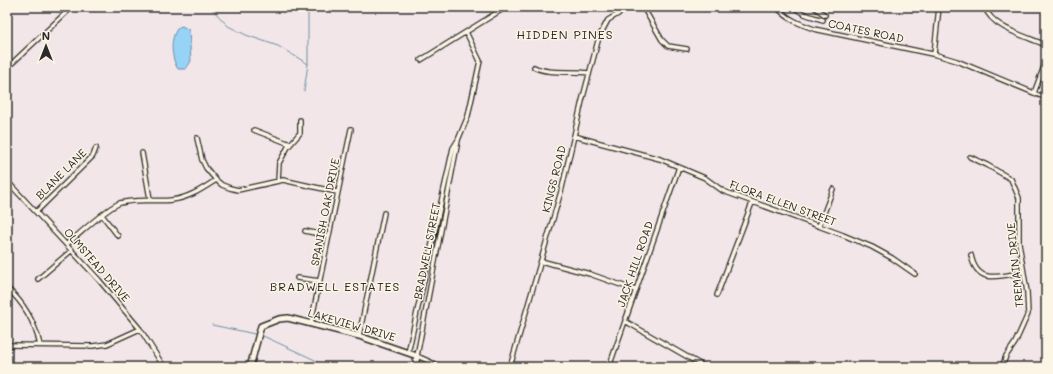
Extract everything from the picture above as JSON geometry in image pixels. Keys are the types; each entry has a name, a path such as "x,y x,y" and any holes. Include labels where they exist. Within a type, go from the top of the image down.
{"street":[{"path":"7,68 72,7"},
{"path":"421,60 506,7"},
{"name":"KINGS ROAD","path":"510,367 562,188 598,37 608,20 630,7"},
{"path":"643,7 662,40 668,46 687,49"},
{"name":"COATES ROAD","path":"777,7 787,17 814,29 934,54 957,61 1046,98"},
{"path":"794,7 801,13 823,20"},
{"path":"814,7 825,15"},
{"path":"934,54 939,7"},
{"path":"985,7 990,17 997,24 1046,45"},
{"name":"BRADWELL STREET","path":"408,353 453,148 458,140 471,107 480,61 466,32"},
{"path":"1034,93 1046,61"},
{"path":"534,67 541,70 589,73"},
{"path":"278,181 279,163 281,157 300,133 300,120"},
{"name":"SPANISH OAK DRIVE","path":"311,323 351,128"},
{"path":"254,130 290,144"},
{"name":"FLORA ELLEN STREET","path":"574,136 660,159 705,178 722,191 872,247 892,258 915,274"},
{"path":"197,138 202,160 206,168 222,185 238,190 283,180 338,192"},
{"name":"BRADWELL STREET","path":"415,367 458,140"},
{"name":"BLANE LANE","path":"36,212 93,156 96,148"},
{"path":"142,153 150,199"},
{"name":"TREMAIN DRIVE","path":"970,157 987,165 1011,180 1019,198 1018,232 1027,292 1028,314 1015,343 1006,356 1002,367"},
{"name":"JACK HILL ROAD","path":"609,367 679,167"},
{"path":"67,244 109,209 120,203 150,199 171,200 185,197 195,194 216,180"},
{"name":"OLMSTEAD DRIVE","path":"7,181 99,280 140,329 164,367"},
{"path":"819,226 833,189"},
{"path":"717,295 752,202"},
{"path":"359,336 384,213"},
{"path":"102,215 118,236"},
{"path":"304,231 329,236"},
{"path":"38,279 72,250"},
{"path":"971,255 974,267 978,272 987,277 1023,272"},
{"path":"541,261 590,274 635,290"},
{"path":"297,278 320,281"},
{"path":"7,288 14,294 32,319 37,330 40,345"},
{"name":"LAKEVIEW DRIVE","path":"250,367 260,326 279,319 288,318 359,336 417,356 442,367"},
{"path":"625,321 706,367"},
{"path":"7,345 93,346 107,344 140,329"}],"water":[{"path":"182,26 189,30 191,61 186,69 178,69 174,59 172,42 176,31"}],"waterway":[{"path":"210,7 228,26 246,35 278,46 308,64"},
{"path":"304,91 308,64 308,7"},
{"path":"212,325 255,334"},
{"path":"261,335 315,360 324,367"}],"district":[{"name":"HIDDEN PINES","path":"565,35"},
{"name":"BRADWELL ESTATES","path":"335,287"}]}
